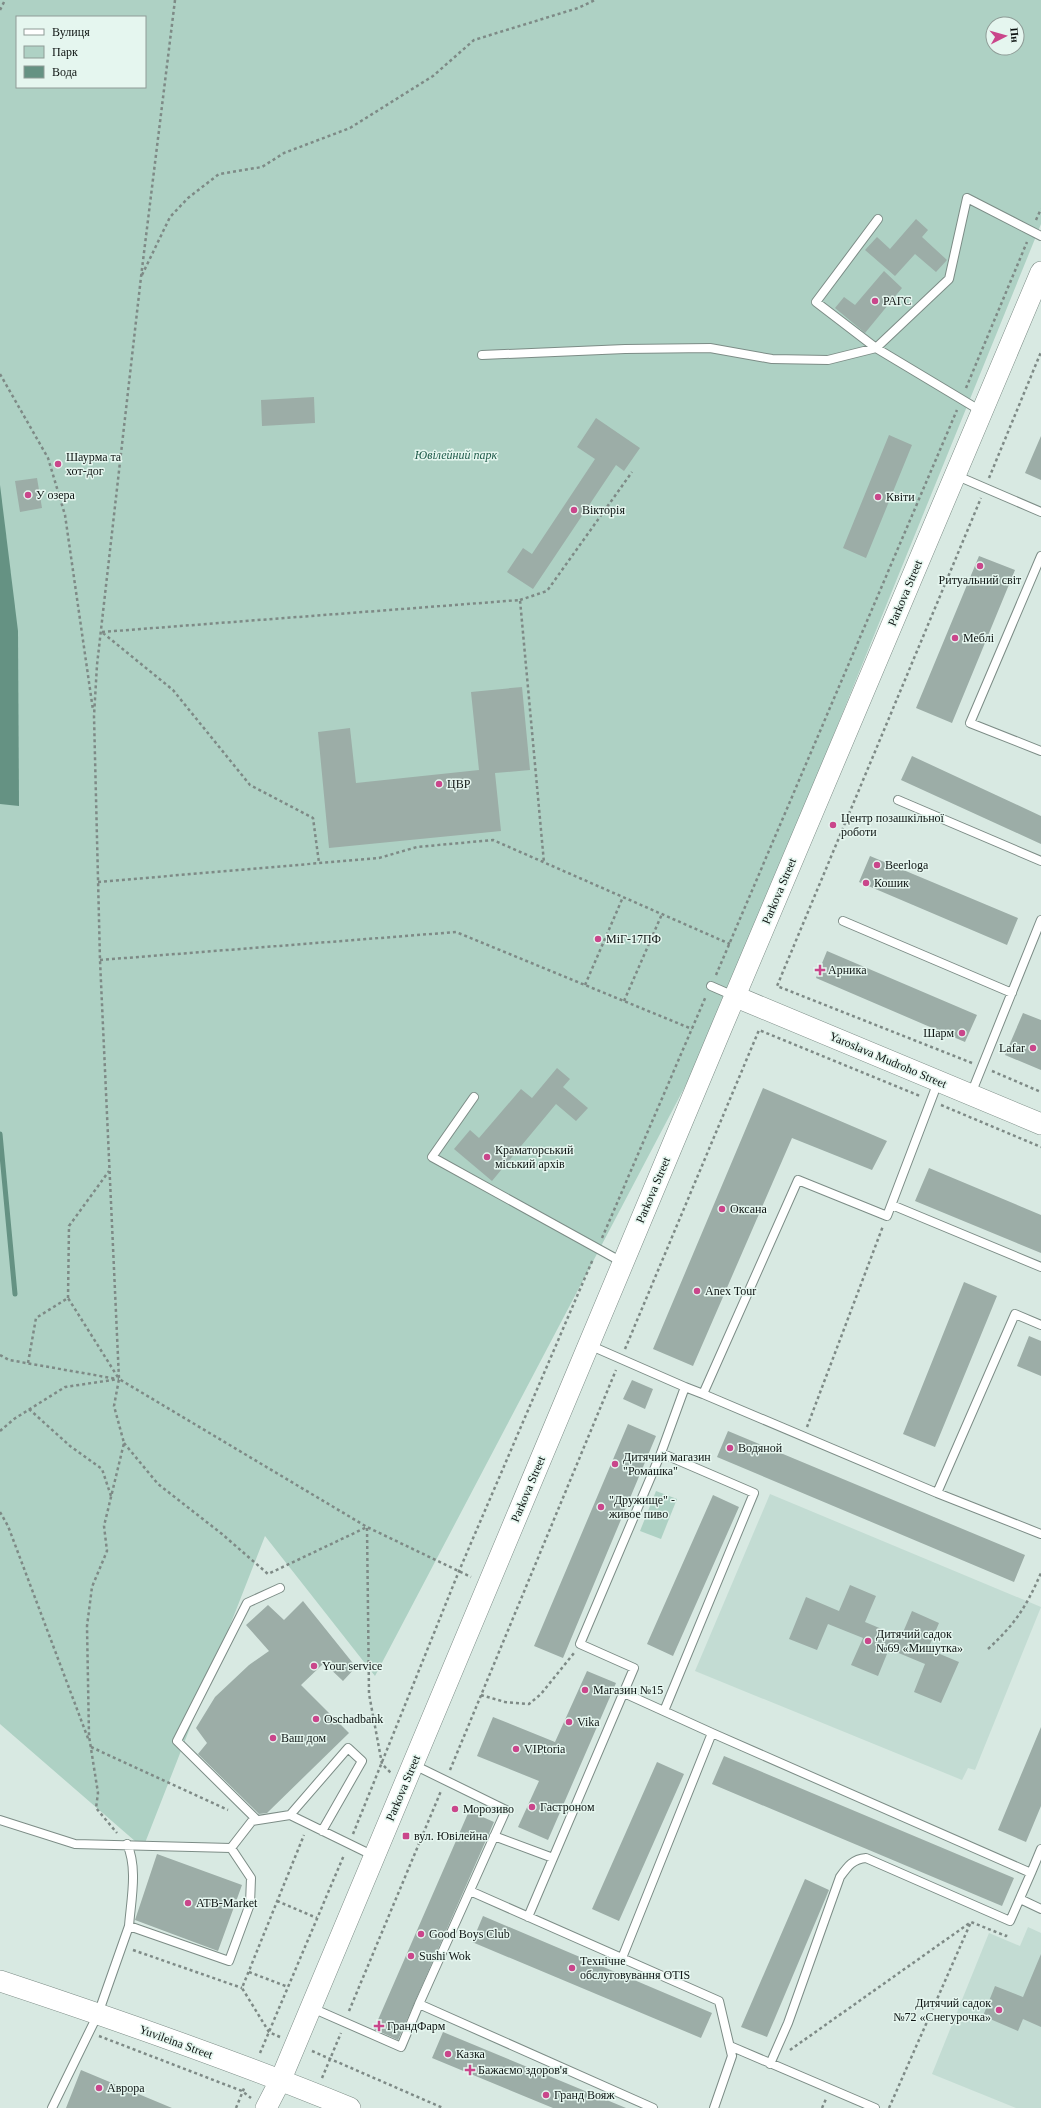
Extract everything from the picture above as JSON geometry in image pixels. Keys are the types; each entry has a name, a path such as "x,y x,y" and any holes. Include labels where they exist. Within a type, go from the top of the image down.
{"street":[{"name":"Parkova Street","path":"259,2104 281,2079 734,996 1041,272"},
{"name":"Yaroslava Mudroho Street","path":"734,996 1041,1124"},
{"name":"Yuvileina Street","path":"0,1981 93,2023 281,2079 350,2108"}],"lane":[{"path":"482,355 625,348 710,348 772,359 828,360 876,348 949,279 967,198 1041,236"},
{"path":"878,219 816,302 876,348 982,412"},
{"path":"955,475 1041,512"},
{"path":"1041,556 970,723 1041,751"},
{"path":"898,800 1041,860"},
{"path":"971,1095 1041,920"},
{"path":"843,921 1012,992"},
{"path":"711,986 734,996"},
{"path":"703,1394 798,1180 887,1216 938,1081"},
{"path":"474,1097 432,1158 623,1262"},
{"path":"892,1205 1041,1266"},
{"path":"937,1493 1015,1314 1041,1325"},
{"path":"588,1345 937,1493 1041,1534"},
{"path":"528,1917 634,1668 580,1644 661,1452 685,1387"},
{"path":"661,1452 754,1493 664,1711"},
{"path":"255,1821 178,1741 247,1603 280,1588"},
{"path":"624,1693 1031,1872"},
{"path":"622,1958 712,1733"},
{"path":"290,1815 348,1748 362,1760 322,1831"},
{"path":"311,2008 401,2047 506,1810 413,1765"},
{"path":"231,1848 255,1821 290,1815 374,1856"},
{"path":"0,1820 75,1844 127,1844 231,1848"},
{"path":"494,1836 553,1858"},
{"path":"52,2108 93,2023 129,1926 132,1885 131,1854 127,1844"},
{"path":"129,1926 229,1960 250,1904 251,1878 231,1848"},
{"path":"770,2064 788,2023 840,1877 848,1865 857,1859 866,1858 1010,1921 1041,1849"},
{"path":"470,1891 719,2001 732,2056 714,2108"},
{"path":"1020,1899 1041,1909"},
{"path":"419,2004 653,2108"},
{"path":"730,2046 875,2108"}],"path":[{"path":"0,10 5,0"},
{"path":"175,0 141,277 102,632 97,664 94,716 100,960 119,1379 114,1406 124,1443 158,1484 222,1534 268,1574 367,1527"},
{"path":"141,277 170,217 188,198 219,174 262,167 284,153 350,128 433,76 474,40 578,8 595,0"},
{"path":"98,882 379,858 417,847 493,840 730,944 962,400 1041,209"},
{"path":"1041,352 777,986 983,1067 1041,1092"},
{"path":"0,374 48,458 65,516 94,716"},
{"path":"102,632 520,600 547,591 632,472"},
{"path":"520,600 544,863"},
{"path":"102,632 172,690 250,785 313,818 319,863"},
{"path":"585,985 623,897"},
{"path":"624,1001 662,914"},
{"path":"100,960 456,932 692,1029 459,1571 349,1844 236,2108"},
{"path":"315,2094 759,1030 1041,1147"},
{"path":"110,1171 69,1226 68,1298 119,1379"},
{"path":"803,1437 887,1216"},
{"path":"28,1363 36,1318 68,1298"},
{"path":"0,1355 9,1360 119,1379 367,1527 488,1585"},
{"path":"0,1431 14,1419 65,1387 119,1379"},
{"path":"29,1409 70,1446 102,1469 111,1498"},
{"path":"124,1443 104,1526 107,1551 92,1587 87,1626 89,1736 98,1793 96,1808 127,1844"},
{"path":"0,1512 8,1526 91,1748 255,1821"},
{"path":"367,1527 370,1694 382,1764 404,1786"},
{"path":"988,1648 1009,1630 1028,1602 1041,1573"},
{"path":"481,1695 504,1702 529,1704 546,1688 569,1661 580,1644"},
{"path":"242,1988 308,1824"},
{"path":"277,1901 317,1918"},
{"path":"971,1922 1006,1936 1010,1921"},
{"path":"770,2064 971,1922"},
{"path":"889,2108 971,1922"},
{"path":"122,1946 242,1988 269,2032"},
{"path":"249,1972 288,1987"},
{"path":"93,2023 242,2091 259,2104"},
{"path":"330,2058 443,2108"}],"shaded area":[{"name":"Дитячий садок №69 «Мишутка»","path":"770,1494 1041,1607 975,1770 968,1768 962,1780 695,1671"},
{"name":"Дитячий садок №72 «Снегурочка»","path":"1028,1927 1041,1933 1041,2108 1016,2108 932,2074 989,1933 1020,1946"}],"green space":[{"name":"Ювілейний парк","path":"0,0 1041,0 1041,224 711,1037 375,1676 265,1536 143,1848 0,1724"},
{"path":"656,1491 677,1499 661,1539 640,1531"}],"water":[{"path":"0,485 18,631 19,806 0,804"}],"building":[{"path":"916,219 928,230 922,237 947,260 936,272 915,254 895,276 865,250 877,237 890,249"},
{"name":"РАГС","path":"884,271 902,288 865,333 835,308 844,297 855,305"},
{"path":"314,397 315,423 262,426 261,400"},
{"name":"Вікторія","path":"596,418 640,448 624,471 616,465 533,589 507,572 523,548 532,554 595,459 577,447"},
{"name":"Квіти","path":"889,435 912,445 866,558 843,548"},
{"path":"1041,436 1041,480 1025,473"},
{"name":"У озера","path":"37,478 42,508 20,512 15,481"},
{"path":"979,556 1015,570 952,723 916,708"},
{"path":"522,687 530,770 495,773 501,831 329,848 318,732 350,728 356,783 479,770 471,692"},
{"path":"912,756 1041,816 1041,844 901,780"},
{"path":"870,856 1018,918 1007,945 859,882"},
{"path":"827,951 977,1015 965,1042 816,978"},
{"path":"1023,1013 1041,1020 1041,1070 1005,1055"},
{"path":"557,1068 570,1079 563,1087 588,1108 576,1121 556,1104 492,1181 454,1149 470,1130 479,1138 521,1089 532,1098"},
{"path":"763,1088 887,1141 872,1170 792,1138 693,1366 653,1349"},
{"path":"929,1168 1041,1215 1041,1253 915,1201"},
{"path":"964,1282 997,1296 935,1447 903,1434"},
{"path":"1029,1336 1041,1341 1041,1376 1017,1366"},
{"path":"632,1380 653,1389 645,1409 623,1399"},
{"path":"628,1424 656,1436 563,1658 534,1646"},
{"path":"728,1431 1025,1555 1014,1582 717,1457"},
{"path":"713,1495 739,1507 673,1656 647,1644"},
{"path":"850,1585 876,1596 865,1622 901,1637 912,1611 939,1623 928,1649 959,1662 941,1703 914,1692 925,1664 889,1649 878,1676 851,1665 863,1638 828,1624 817,1650 789,1639 806,1597 839,1611"},
{"name":"Ваш дом","path":"303,1601 356,1667 343,1681 324,1663 301,1685 349,1733 267,1813 259,1814 198,1754 207,1743 196,1728 215,1697 249,1665 269,1651 246,1625 268,1605 284,1620"},
{"path":"587,1671 616,1683 548,1840 518,1827 539,1781 477,1756 493,1717 555,1742"},
{"path":"1041,1727 1041,1806 1026,1842 998,1830"},
{"path":"724,1756 1014,1878 1002,1906 712,1784"},
{"path":"657,1762 684,1774 619,1921 592,1909"},
{"path":"469,1811 494,1822 398,2040 374,2029"},
{"name":"ATB-Market","path":"157,1854 242,1885 218,1951 135,1920"},
{"path":"805,1879 829,1890 767,2037 741,2027"},
{"path":"483,1916 712,2013 701,2038 472,1942"},
{"path":"1041,1954 1041,2027 1023,2019 1018,2031 983,2016 995,1986 1023,1997"},
{"path":"443,2032 626,2108 553,2108 432,2058"},
{"name":"Аврора","path":"81,2070 172,2108 66,2108"}],"waterway":[{"path":"0,1134 15,1294"}],"place":[{"name":"РАГС","path":"875,301"},
{"name":"Шаурма та хот-дог","path":"58,464"},
{"name":"У озера","path":"28,495"},
{"name":"Квіти","path":"878,497"},
{"name":"Вікторія","path":"574,510"},
{"name":"Ритуальний світ","path":"980,566"},
{"name":"Меблі","path":"955,638"},
{"name":"ЦВР","path":"439,784"},
{"name":"Центр позашкільної роботи","path":"833,825"},
{"name":"Beerloga","path":"877,865"},
{"name":"Кошик","path":"866,883"},
{"name":"МіГ-17ПФ","path":"598,939"},
{"name":"Арника","path":"820,970"},
{"name":"Шарм","path":"962,1033"},
{"name":"Lafar","path":"1033,1048"},
{"name":"Краматорський міський архів","path":"487,1157"},
{"name":"Оксана","path":"722,1209"},
{"name":"Anex Tour","path":"697,1291"},
{"name":"Водяной","path":"730,1448"},
{"name":"Дитячий магазин \"Ромашка\"","path":"615,1464"},
{"name":"\"Дружище\" - живое пиво","path":"601,1507"},
{"name":"Дитячий садок №69 «Мишутка»","path":"868,1641"},
{"name":"Your service","path":"314,1666"},
{"name":"Магазин №15","path":"585,1690"},
{"name":"Oschadbank","path":"316,1719"},
{"name":"Vika","path":"569,1722"},
{"name":"Ваш дом","path":"273,1738"},
{"name":"VIPtoria","path":"516,1749"},
{"name":"Гастроном","path":"532,1807"},
{"name":"Морозиво","path":"455,1809"},
{"name":"вул. Ювілейна","path":"406,1836"},
{"name":"ATB-Market","path":"188,1903"},
{"name":"Good Boys Club","path":"421,1934"},
{"name":"Sushi Wok","path":"411,1956"},
{"name":"Технічне обслуговування OTIS","path":"572,1968"},
{"name":"Дитячий садок №72 «Снегурочка»","path":"999,2010"},
{"name":"ГрандФарм","path":"379,2026"},
{"name":"Казка","path":"448,2054"},
{"name":"Бажаємо здоров'я","path":"470,2070"},
{"name":"Аврора","path":"99,2088"},
{"name":"Гранд Вояж","path":"546,2095"}]}
